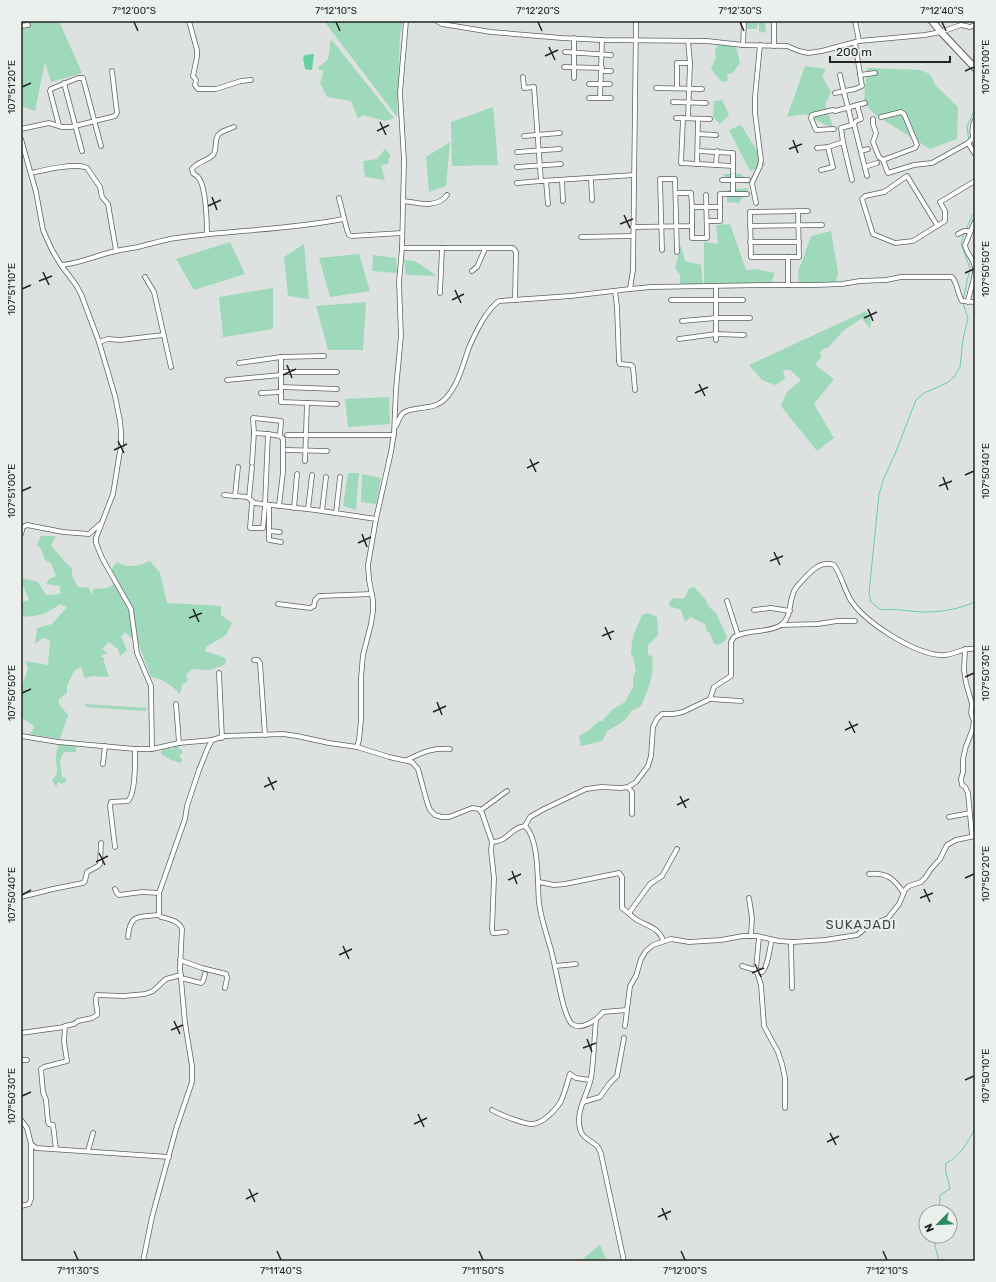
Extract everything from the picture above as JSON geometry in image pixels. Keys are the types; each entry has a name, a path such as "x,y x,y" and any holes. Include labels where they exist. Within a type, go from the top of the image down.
{"main road":[{"path":"932,21 975,68"}],"street":[{"path":"189,21 198,57 193,76 196,80 194,85 196,88 216,89 241,81 251,80"},
{"path":"357,747 361,720 361,678 363,655 372,618 373,600 368,565 376,519 392,452 395,428 396,389 401,336 399,282 404,201 404,160 400,92 406,21"},
{"path":"437,21 442,24 491,32 602,40 707,41 743,45 787,46 808,53 857,42 925,36 961,25 970,27 975,25"},
{"path":"630,289 633,270 636,21"},
{"path":"743,45 744,21"},
{"path":"774,21 774,46"},
{"path":"835,93 856,89 862,86 855,21"},
{"path":"21,26 28,25"},
{"path":"574,38 574,78"},
{"path":"600,98 602,40"},
{"path":"688,41 690,64 688,118"},
{"path":"756,203 752,183 760,166 755,97 760,45"},
{"path":"565,52 611,55"},
{"path":"677,88 678,63 690,64"},
{"path":"564,67 602,69 611,71"},
{"path":"21,128 49,123 66,128 112,118 117,113 112,71"},
{"path":"860,75 875,73"},
{"path":"840,75 843,92 849,107 867,176"},
{"path":"59,126 50,91 52,88 64,83 78,78 83,78 101,146"},
{"path":"523,78 524,88 534,87 540,181"},
{"path":"64,83 82,151"},
{"path":"589,84 610,84"},
{"path":"656,88 702,89"},
{"path":"589,98 611,98"},
{"path":"673,102 706,104"},
{"path":"857,105 861,120 856,121 853,124 837,128 816,130 811,118 812,115 865,103"},
{"path":"880,117 901,112 904,114 917,145 915,148 883,160"},
{"path":"676,118 710,119"},
{"path":"683,118 682,163 733,166"},
{"path":"697,164 698,118"},
{"path":"874,119 873,124 876,134 873,142 879,157 883,160 886,174 914,165 932,163 973,140 972,128 975,120"},
{"path":"208,234 206,206 201,182 198,176 193,173 192,169 197,164 215,153 216,140 219,134 234,127"},
{"path":"837,128 843,142 852,180"},
{"path":"524,136 560,133"},
{"path":"698,134 716,135"},
{"path":"21,139 36,192 43,230 52,250 81,294 99,342 115,396 122,432 117,475 113,494 96,538 96,543 112,577 128,601 131,609 136,653 151,686 152,749"},
{"path":"817,148 828,147 843,142"},
{"path":"968,143 975,154"},
{"path":"821,170 833,168 828,147"},
{"path":"517,152 560,149"},
{"path":"861,151 868,149"},
{"path":"698,151 734,153 733,194"},
{"path":"716,165 717,152"},
{"path":"865,167 877,163"},
{"path":"517,167 561,164"},
{"path":"31,173 62,167 81,166 87,168 100,188 102,197 108,204 116,250"},
{"path":"904,171 937,226"},
{"path":"517,183 634,175"},
{"path":"722,180 733,176 748,180"},
{"path":"908,176 884,192 862,198 873,234 895,243 913,241 945,221 945,211 940,202 975,181"},
{"path":"591,178 592,200"},
{"path":"662,250 660,179 675,178 677,252"},
{"path":"562,180 563,202"},
{"path":"546,181 548,204"},
{"path":"676,193 691,193 692,238 707,238 706,195"},
{"path":"707,222 720,221 720,194 747,194"},
{"path":"404,201 433,204 444,200 448,195"},
{"path":"338,198 349,235 402,233"},
{"path":"692,207 720,207"},
{"path":"798,211 799,256 751,257 750,212 798,211 808,211"},
{"path":"61,265 116,250 138,247 162,240 208,234 287,228 343,219"},
{"path":"965,301 975,268 965,249 965,245 967,231 975,221"},
{"path":"750,226 822,225"},
{"path":"633,227 692,226"},
{"path":"958,234 967,231"},
{"path":"581,237 633,236"},
{"path":"750,242 799,242"},
{"path":"402,248 511,248 515,250 515,300"},
{"path":"440,293 442,248"},
{"path":"472,271 477,267 485,249"},
{"path":"788,257 788,285"},
{"path":"145,277 154,292 170,367"},
{"path":"395,428 400,417 407,411 436,405 446,398 454,388 461,374 470,346 482,322 499,301 571,296 651,287 816,285 842,284 860,280 886,280 901,277 952,277 957,284 960,298 965,301 975,302"},
{"path":"716,286 716,337"},
{"path":"615,291 619,362 620,364 632,365 635,390"},
{"path":"671,300 743,300"},
{"path":"682,321 716,318 750,318"},
{"path":"99,342 108,339 120,340 163,335"},
{"path":"679,339 744,335"},
{"path":"239,363 281,357 324,356"},
{"path":"281,357 281,402 337,404"},
{"path":"227,380 281,373 337,372"},
{"path":"261,393 281,390 337,389"},
{"path":"305,461 307,403"},
{"path":"266,505 262,528 250,528 254,433 253,418 281,421 280,436 283,439 283,472 279,506"},
{"path":"254,433 280,436"},
{"path":"268,434 266,505 269,540 281,542"},
{"path":"288,435 394,436"},
{"path":"287,450 326,451"},
{"path":"235,496 238,467"},
{"path":"294,508 297,474"},
{"path":"308,509 312,475"},
{"path":"322,511 326,477"},
{"path":"336,513 340,477"},
{"path":"224,495 235,496 266,505 308,509 376,519"},
{"path":"21,534 23,526 27,525 63,532 89,534 102,523"},
{"path":"269,531 280,532"},
{"path":"781,625 790,611 793,593 799,584 817,566 830,563 836,568 847,592 860,613 880,629 917,649 939,656 947,656 965,649 975,649"},
{"path":"278,604 310,608 314,606 315,600 319,596 372,594"},
{"path":"727,601 738,635"},
{"path":"754,610 771,608 790,611"},
{"path":"710,699 714,687 731,676 731,642 734,637 748,632 781,625 855,621"},
{"path":"625,1026 630,986 636,976 642,957 652,946 662,941 671,939 689,942 751,936 791,942 825,940 857,935 867,927 888,918 899,904 908,887 921,882 925,878 940,859 944,849 951,842 974,836 966,789 962,785 960,779 963,772 963,759 966,746 974,721 971,713 972,704 964,670 965,649"},
{"path":"254,660 258,660 260,663 265,735"},
{"path":"219,673 222,738"},
{"path":"492,842 502,841 520,827 525,826 530,817 586,789 601,787 621,788 628,787 636,782 648,766 651,756 653,727 660,715 683,712 710,699 741,701"},
{"path":"176,704 179,743"},
{"path":"21,736 58,742 135,749 152,749 179,743 212,740 226,736 297,736 357,747 389,757 412,762 418,769 427,802 430,810 435,815 448,817 474,808 481,810"},
{"path":"160,915 159,893 202,760 212,740"},
{"path":"104,764 105,746"},
{"path":"407,760 430,750 440,748 450,749"},
{"path":"114,847 110,806 111,802 128,802 131,798 135,776 135,749"},
{"path":"628,787 632,792 632,814"},
{"path":"481,810 507,791"},
{"path":"481,810 492,842 491,850 494,878 492,910 493,931 495,933 506,932"},
{"path":"949,817 970,813"},
{"path":"525,826 533,843 539,882 539,905 564,1006 571,1023 585,1025 596,1020 604,1011 626,1010"},
{"path":"21,897 85,882 87,872 100,864 101,843"},
{"path":"629,913 650,884 662,876 677,849"},
{"path":"539,882 554,885 565,884 619,873 622,877 621,907 636,920 657,931 661,936 662,941"},
{"path":"870,874 884,874 896,883 904,892"},
{"path":"115,889 119,895 142,892 159,893"},
{"path":"749,898 752,918 751,936"},
{"path":"128,937 129,927 132,920 139,917 160,915 161,917 181,926 181,976 185,1023 193,1073 192,1082 178,1122 152,1217 143,1261"},
{"path":"759,937 756,969 760,985 764,1026 778,1052 784,1070 785,1108"},
{"path":"742,966 762,972 765,969 772,940"},
{"path":"791,942 792,988"},
{"path":"180,960 225,974 227,978 225,988"},
{"path":"555,966 576,964"},
{"path":"21,1033 64,1027 78,1021 92,1018 97,1015 98,1011 96,999 97,995 124,996 145,994 153,991 166,979 181,976 201,982 204,981 206,974"},
{"path":"596,1020 596,1036 590,1080 586,1095 579,1111 581,1132 597,1146 602,1154 624,1261"},
{"path":"56,1148 53,1125 48,1124 46,1100 43,1092 42,1069 67,1061 64,1042 64,1027"},
{"path":"583,1102 600,1097 617,1076 624,1038"},
{"path":"21,1060 27,1060"},
{"path":"492,1110 532,1124 548,1116 560,1102 570,1074 576,1078 590,1080"},
{"path":"21,1120 27,1128 31,1144 31,1199 29,1204 21,1206"},
{"path":"88,1151 93,1133"},
{"path":"31,1144 38,1148 56,1148 169,1157"}],"shaded area":[{"path":"22,21 59,21 82,73 51,82 45,62 35,111 21,106"},
{"path":"324,21 403,21 400,35 397,117"},
{"path":"746,21 758,21 757,29 746,29"},
{"path":"759,21 765,21 766,33 759,31"},
{"path":"331,39 394,118 385,121 363,115 358,119 351,101 327,97 320,83 324,71 317,69 328,59"},
{"path":"718,45 736,47 740,62 733,73 727,74 728,81 722,82 711,69 716,57 715,49"},
{"path":"314,54 312,70 305,69 303,58 305,55"},
{"path":"805,66 826,69 822,76 831,92 825,105 834,129 805,114 787,117"},
{"path":"867,68 920,70 930,74 935,85 958,107 957,139 930,149 874,114 864,102"},
{"path":"722,100 729,115 720,124 713,117 714,101"},
{"path":"493,107 498,165 452,166 451,122"},
{"path":"741,125 766,165 750,171 729,130"},
{"path":"450,142 446,186 429,192 426,157"},
{"path":"385,149 390,155 388,164 381,165 385,180 365,177 363,161 377,159"},
{"path":"723,174 741,174 749,184 726,179"},
{"path":"749,188 739,203 727,202 727,190"},
{"path":"730,224 746,270 756,269 775,273 770,285 704,286 704,242 718,244 716,225"},
{"path":"831,231 838,273 835,284 799,285 798,272 811,236"},
{"path":"230,242 245,274 194,290 176,259"},
{"path":"304,244 309,299 288,296 284,257"},
{"path":"681,245 685,261 701,265 703,285 680,286 680,275 675,268"},
{"path":"359,254 370,291 330,297 319,258"},
{"path":"373,255 396,258 397,273 372,271"},
{"path":"404,260 415,261 437,276 406,275"},
{"path":"273,288 273,329 218,338 223,336 219,297"},
{"path":"366,302 363,350 328,350 316,306"},
{"path":"866,311 871,320 870,329 862,318 843,331 828,348 824,348 820,353 821,357 815,365 834,379 814,404 834,438 817,451 781,406 787,392 801,380 790,370 783,370 785,379 775,385 762,380 749,365"},
{"path":"389,397 390,424 348,427 345,399"},
{"path":"348,473 359,473 356,510 343,506"},
{"path":"362,474 381,478 376,504 361,502"},
{"path":"41,536 56,536 51,545 72,568 72,576 78,587 89,588 92,595 93,589 106,588 113,585 112,568 117,562 125,566 133,566 150,561 160,573 167,603 221,606 221,615 232,623 226,635 206,647 205,651 226,658 225,665 209,670 192,669 186,675 188,681 182,685 180,694 167,683 160,679 151,677 139,645 125,632 121,637 127,650 120,656 118,649 109,642 102,649 107,653 100,656 104,658 109,677 92,676 85,678 81,667 74,671 67,686 67,693 59,699 59,704 68,715 60,739 28,734 32,732 34,726 21,717 21,688 28,669 25,661 48,665 50,640 43,638 35,644 37,628 52,624 67,607 60,604 50,611 42,614 21,617 21,602 29,600 23,585 21,585 21,578 38,582 46,595 60,594 60,586 46,584 49,579 56,576 51,563 45,560 41,549 37,545"},
{"path":"694,587 706,600 708,606 716,613 727,637 725,641 718,645 714,644 710,633 707,632 705,624 690,617 685,622 681,610 669,606 669,603 673,598 683,599 687,594 688,589"},
{"path":"647,613 657,617 658,635 648,645 648,655 652,656 653,669 652,676 641,706 631,711 625,720 607,731 603,740 581,746 579,736 588,731 599,721 602,721 613,709 625,702 633,687 633,677 636,671 631,653 632,642 642,615"},
{"path":"85,704 148,708 145,711 86,707"},
{"path":"59,743 76,746 76,752 64,752 60,760 62,777 66,778 66,782 61,784 58,782 56,787 52,780 57,771 56,755"},
{"path":"179,745 178,749 181,749 183,753 179,755 182,760 181,763 171,760 161,754 162,750 170,748 173,750 174,746"},
{"path":"600,1245 607,1261 580,1261"}],"waterway":[{"path":"969,140 967,127 975,109"},
{"path":"966,230 975,211"},
{"path":"963,300 970,268 961,244 964,232"},
{"path":"963,303 968,318 963,339 960,367 954,377 947,383 924,393 916,400 884,478 879,494 869,593 871,602 881,610 892,609 925,612 951,610 975,602"},
{"path":"939,1204 940,1195 950,1189 946,1173 946,1163 959,1153 975,1128"},
{"path":"935,1244 939,1261"}],"district":[{"name":"SUKAJADI","path":"861,924"}]}
